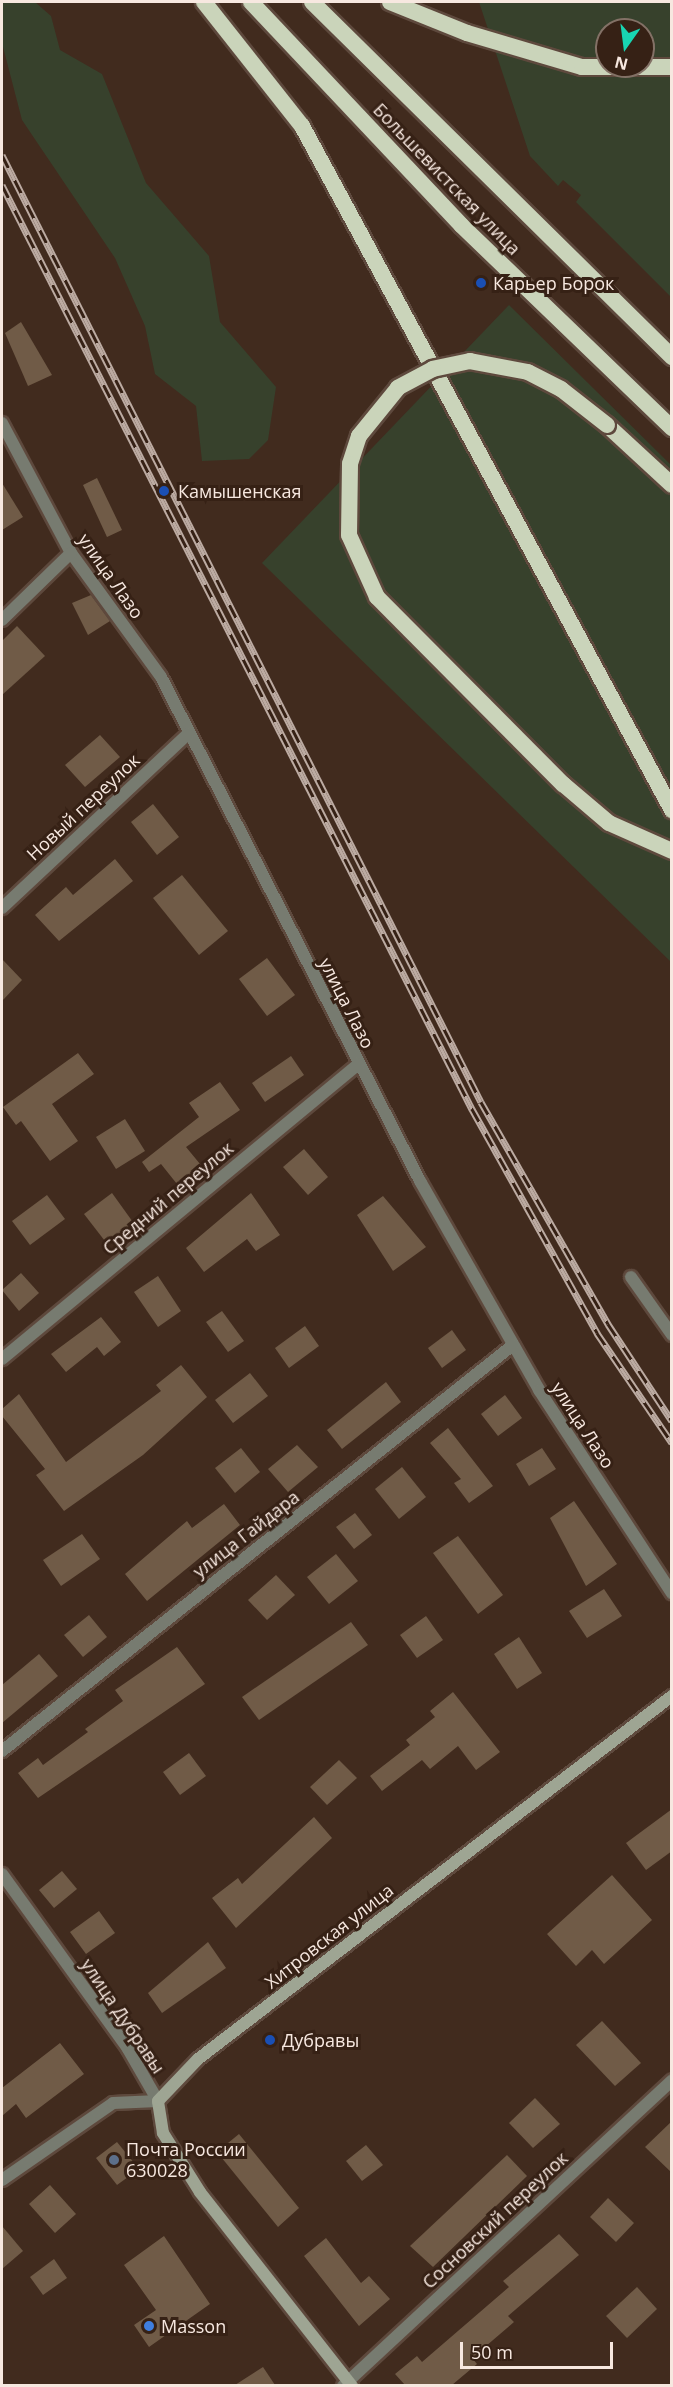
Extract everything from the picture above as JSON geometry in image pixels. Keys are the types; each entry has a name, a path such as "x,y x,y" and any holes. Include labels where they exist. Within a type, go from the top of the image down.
{"highway":[{"path":"204,2 302,126 672,810"},
{"name":"Большевистская улица","path":"251,2 461,225 672,428"},
{"name":"Большевистская улица","path":"312,2 672,357"},
{"path":"390,2 467,33 582,67 672,67"},
{"path":"672,485 607,425 561,389 528,372 470,361 433,369 398,388 359,436 351,464 349,535 377,597 563,784 609,823 672,851"}],"main road":[{"name":"Хитровская улица","path":"158,2101 198,2059 672,1696"},
{"name":"улица Дубравы","path":"158,2101 163,2133 200,2192 348,2384"}],"street":[{"name":"улица Лазо","path":"2,423 71,553 161,677 358,1065 513,1346 672,1593"},
{"path":"2,620 71,553"},
{"name":"Новый переулок","path":"2,908 189,733"},
{"name":"Средний переулок","path":"2,1359 358,1065"},
{"path":"631,1277 672,1335"},
{"name":"улица Гайдара","path":"2,1751 513,1346"},
{"name":"улица Дубравы","path":"2,1874 128,2049 158,2101"},
{"name":"Сосновский переулок","path":"348,2384 672,2079"},
{"path":"2,2180 113,2103 158,2101"}],"green space":[{"path":"2,2 35,2 51,16 60,50 102,74 146,183 209,256 220,322 276,387 268,440 249,459 202,461 196,406 155,374 145,326 115,258 22,120 2,43"},
{"path":"479,2 671,2 671,297 576,202 581,195 563,180 558,186 530,156"},
{"path":"509,305 671,465 671,962 262,563"}],"building":[{"path":"21,322 52,375 28,386 5,333"},
{"path":"97,478 122,530 107,537 83,485"},
{"path":"2,483 23,517 2,530"},
{"path":"91,595 110,621 88,635 72,603"},
{"path":"17,626 45,656 2,695 2,641"},
{"path":"100,735 120,757 85,787 65,765"},
{"path":"153,804 179,837 157,855 131,822"},
{"path":"115,859 133,881 59,941 35,915 66,887 73,895"},
{"path":"182,875 228,931 199,955 153,898"},
{"path":"267,958 295,995 267,1016 239,979"},
{"path":"2,959 22,980 2,1001"},
{"path":"78,1053 94,1074 52,1104 78,1141 50,1161 21,1121 16,1125 3,1107"},
{"path":"291,1056 304,1075 265,1102 252,1083"},
{"path":"220,1082 240,1110 186,1147 205,1170 181,1189 161,1164 149,1172 142,1162 199,1117 189,1103"},
{"path":"125,1119 145,1151 116,1169 96,1137"},
{"path":"304,1149 328,1177 308,1195 283,1167"},
{"path":"112,1193 135,1225 108,1245 84,1214"},
{"path":"251,1193 280,1235 256,1251 247,1239 204,1272 186,1248"},
{"path":"47,1195 65,1219 30,1245 12,1221"},
{"path":"383,1196 426,1247 393,1271 357,1215"},
{"path":"21,1273 39,1293 19,1311 2,1290"},
{"path":"158,1276 181,1311 158,1327 134,1292"},
{"path":"222,1311 244,1341 228,1352 206,1322"},
{"path":"101,1317 121,1342 104,1356 97,1347 66,1372 51,1354"},
{"path":"305,1326 319,1346 289,1368 275,1348"},
{"path":"452,1330 466,1350 442,1368 428,1348"},
{"path":"181,1365 207,1397 143,1455 64,1511 36,1475 45,1469 2,1416 2,1409 19,1394 66,1462 161,1391 156,1385"},
{"path":"250,1373 268,1396 233,1423 215,1400"},
{"path":"386,1382 401,1402 342,1449 327,1430"},
{"path":"505,1395 522,1418 498,1436 481,1414"},
{"path":"448,1428 493,1486 469,1503 454,1483 461,1479 430,1443"},
{"path":"297,1445 318,1467 288,1492 268,1469"},
{"path":"241,1448 260,1472 235,1493 215,1468"},
{"path":"542,1448 556,1469 529,1486 516,1464"},
{"path":"402,1467 426,1497 399,1519 375,1489"},
{"path":"574,1501 617,1564 586,1586 550,1518"},
{"path":"224,1504 240,1525 147,1601 125,1574 187,1521 192,1528"},
{"path":"355,1513 372,1535 354,1549 336,1527"},
{"path":"82,1534 100,1559 61,1586 43,1560"},
{"path":"458,1536 503,1595 478,1614 433,1553"},
{"path":"336,1554 358,1581 329,1604 307,1577"},
{"path":"276,1575 295,1595 267,1620 248,1600"},
{"path":"604,1589 622,1616 587,1638 569,1611"},
{"path":"89,1615 107,1637 83,1657 64,1635"},
{"path":"426,1616 443,1640 417,1658 400,1635"},
{"path":"351,1622 368,1645 259,1720 242,1697"},
{"path":"519,1637 542,1673 517,1689 494,1654"},
{"path":"177,1647 205,1684 38,1798 18,1773 38,1758 43,1765 88,1732 85,1729 123,1701 115,1690"},
{"path":"39,1654 58,1676 2,1723 2,1685"},
{"path":"453,1692 500,1752 476,1770 458,1746 430,1769 422,1760 382,1791 370,1776 410,1745 406,1740 435,1717 430,1711"},
{"path":"189,1753 206,1776 180,1795 163,1772"},
{"path":"339,1760 357,1778 327,1805 310,1787"},
{"path":"672,1809 672,1851 646,1870 626,1843"},
{"path":"314,1817 332,1838 236,1928 212,1898 238,1878 242,1884"},
{"path":"62,1871 77,1889 54,1908 39,1890"},
{"path":"612,1875 652,1920 604,1964 592,1950 576,1966 547,1934"},
{"path":"99,1911 115,1933 86,1954 70,1932"},
{"path":"208,1942 226,1968 162,2013 148,1993"},
{"path":"602,2021 641,2063 615,2086 576,2045"},
{"path":"60,2043 84,2074 26,2118 16,2104 2,2116 2,2088"},
{"path":"535,2098 560,2124 533,2148 509,2123"},
{"path":"672,2121 672,2173 645,2147"},
{"path":"239,2134 299,2208 278,2227 217,2152"},
{"path":"117,2142 139,2169 117,2185 96,2158"},
{"path":"366,2145 383,2165 362,2181 346,2161"},
{"path":"507,2155 527,2176 433,2267 410,2246"},
{"path":"50,2185 76,2214 55,2233 29,2204"},
{"path":"608,2198 634,2223 616,2242 590,2217"},
{"path":"2,2226 23,2251 2,2269"},
{"path":"559,2234 579,2255 508,2316 514,2322 472,2358 477,2364 452,2385 405,2385 395,2374 417,2356 422,2362 509,2287 503,2281"},
{"path":"164,2236 210,2304 149,2347 134,2325 156,2310 124,2265"},
{"path":"326,2238 361,2283 369,2276 390,2299 359,2326 304,2256"},
{"path":"54,2259 67,2278 43,2295 30,2277"},
{"path":"637,2287 657,2309 627,2338 606,2316"},
{"path":"263,2367 275,2385 235,2385"}],"railway":[{"path":"2,155 481,1102 608,1324 672,1421"},
{"path":"2,185 472,1109 597,1333 672,1443"}],"place":[{"name":"Карьер Борок","path":"481,283"},
{"name":"Камышенская","path":"164,491"},
{"name":"Дубравы","path":"270,2040"},
{"name":"Почта России 630028","path":"114,2160"},
{"name":"Masson","path":"149,2326"}]}
